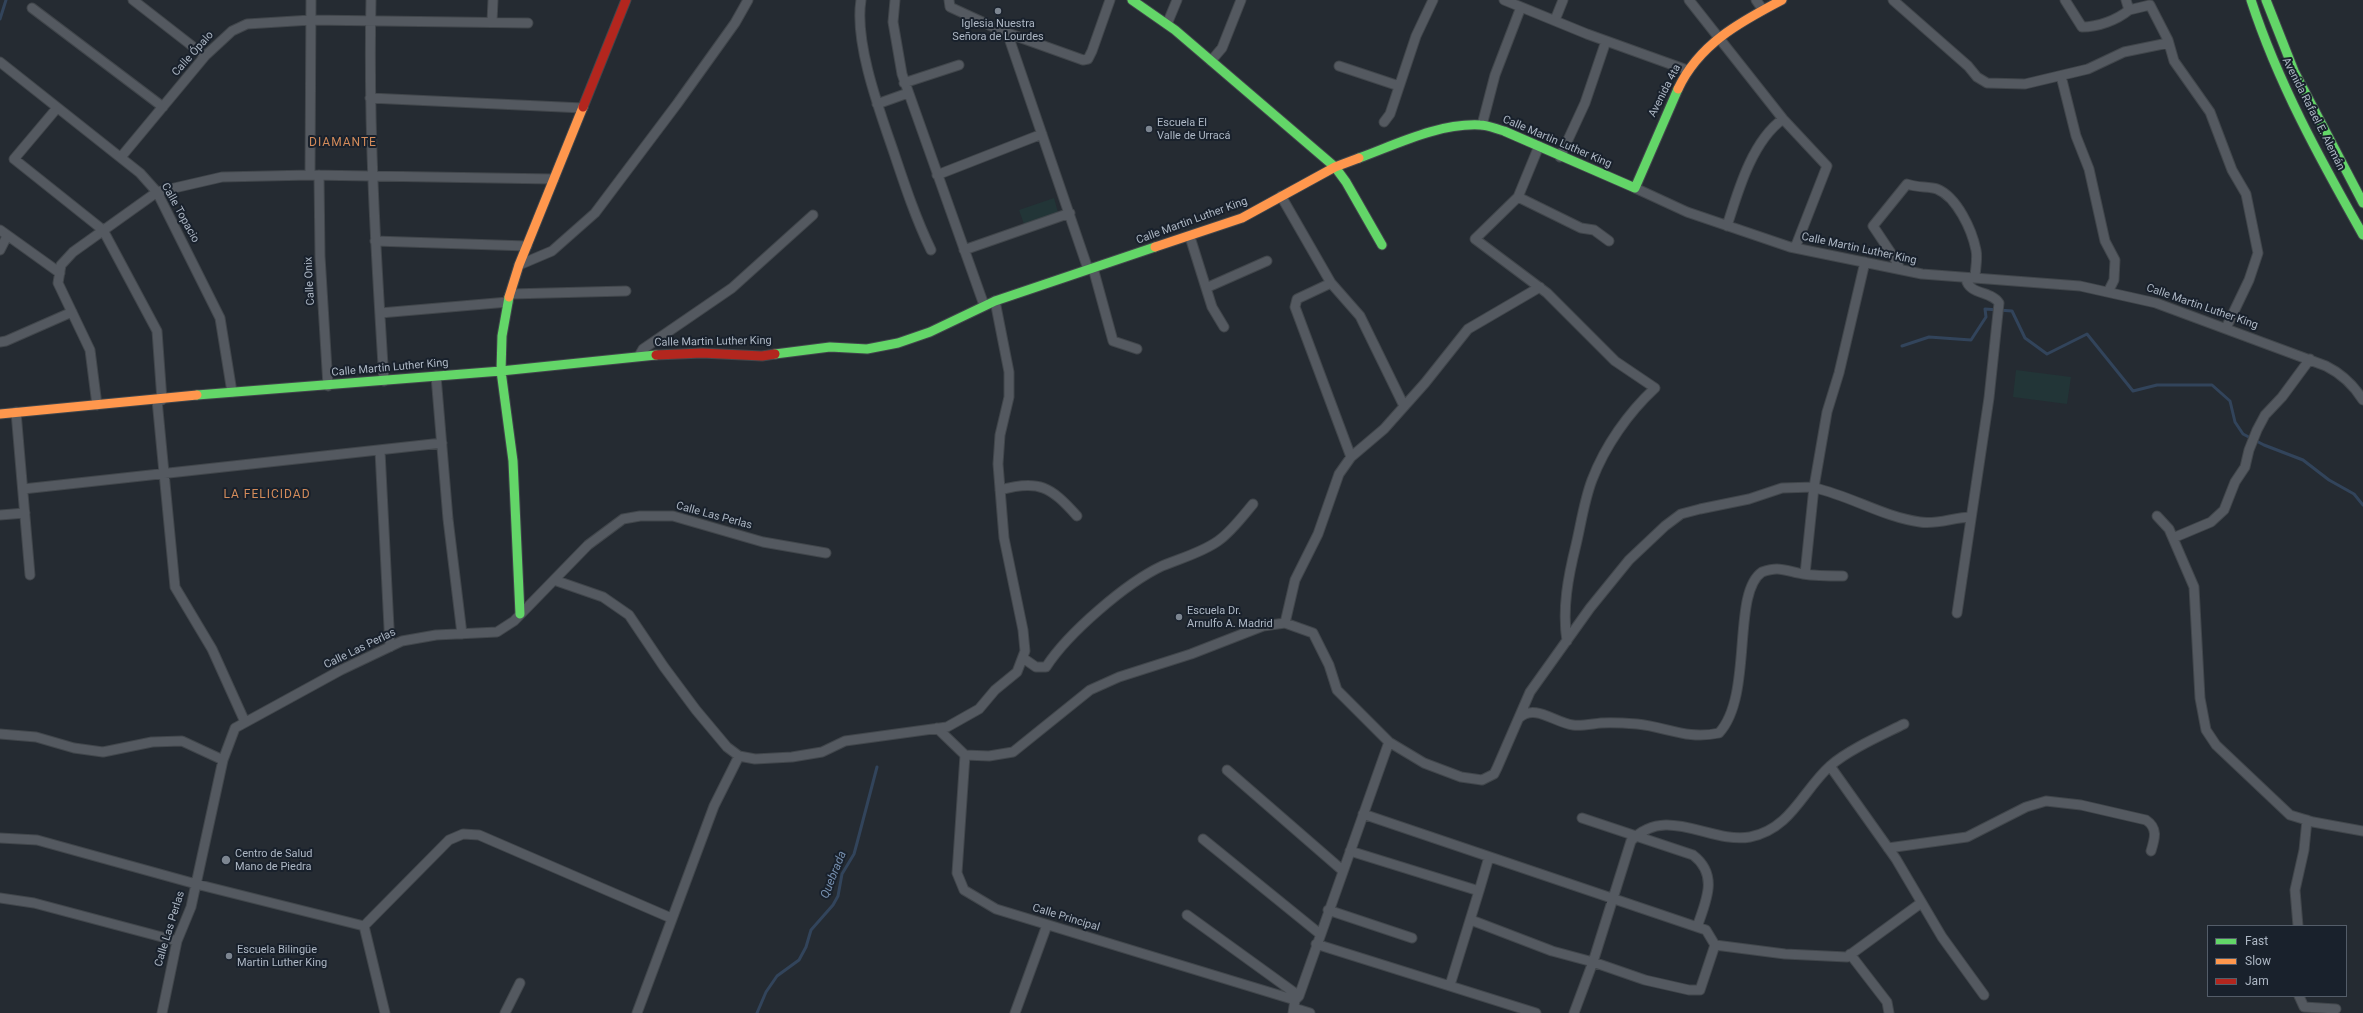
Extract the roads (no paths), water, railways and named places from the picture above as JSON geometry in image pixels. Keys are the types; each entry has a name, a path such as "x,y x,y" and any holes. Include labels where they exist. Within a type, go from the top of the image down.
{"street":[{"path":"133,0 205,56"},
{"name":"Calle Onix","path":"311,0 315,175 328,386"},
{"path":"371,0 370,98 374,176 375,241 384,381"},
{"path":"492,22 493,0"},
{"path":"520,614 512,460 501,371 502,336 509,298 519,265 626,0"},
{"path":"519,265 552,251 595,213 677,104 735,23 748,0"},
{"path":"861,0 863,46 877,104 918,222 931,250"},
{"path":"895,0 893,22 904,83 984,305"},
{"path":"949,0 950,7 1002,31 1083,60 1088,59 1110,0"},
{"path":"1132,0 1167,24 1211,60 1335,168 1346,182 1382,245"},
{"path":"1167,24 1177,0"},
{"path":"1211,60 1222,48 1241,0"},
{"path":"1384,122 1390,114 1416,36 1433,0"},
{"path":"1504,0 1687,70"},
{"path":"1555,20 1563,0"},
{"path":"1689,0 1783,119 1827,166 1795,248"},
{"path":"1756,0 1763,10"},
{"name":"Avenida 4ta","path":"1635,188 1658,132 1687,70 1719,38 1738,23 1782,0"},
{"path":"1893,0 1982,81 1996,85 2025,84 2061,76 2088,69 2124,52 2168,43"},
{"path":"2066,0 2082,28 2120,18 2129,10 2150,5 2168,43 2174,61 2210,112 2232,170 2246,194 2258,253 2249,280 2226,328"},
{"path":"2126,0 2129,10"},
{"name":"Avenida Rafael E. Alemán","path":"2251,0 2259,27 2280,78 2363,235"},
{"name":"Avenida Rafael E. Alemán","path":"2266,0 2294,71 2363,203"},
{"path":"1482,125 1495,75 1521,7"},
{"path":"32,8 164,107"},
{"name":"Calle Ópalo","path":"121,157 205,56 232,31 247,24 311,20 528,23"},
{"path":"1002,31 1008,38 1090,268 1113,341 1137,349"},
{"path":"1560,156 1585,103 1606,40"},
{"name":"Calle Topacio","path":"0,62 121,157 140,173 157,192 220,318 232,392"},
{"path":"904,83 959,64"},
{"path":"1340,66 1399,86"},
{"path":"2061,76 2076,136 2089,169 2105,241 2114,260 2114,280 2108,292"},
{"path":"877,104 908,93"},
{"path":"370,98 583,108"},
{"path":"57,108 14,159 102,230 157,331 164,473 175,587 212,649 245,722"},
{"path":"1727,226 1760,142 1773,126 1783,119"},
{"name":"Calle Martin Luther King","path":"0,414 232,392 328,386 501,371 639,356 702,353 762,356 830,347 867,349 898,343 930,332 995,301 1090,268 1190,237 1242,218 1335,168 1421,135 1461,125 1482,125 1539,146 1687,212 1795,248 1900,269 1970,279 2080,286 2156,303 2310,359 2340,373 2354,386 2363,400"},
{"path":"937,175 1042,134"},
{"path":"1539,146 1518,197 1475,239 1556,300 1615,361 1655,388 1634,411 1614,438 1592,480 1567,590 1564,622 1567,641"},
{"path":"97,405 90,350 58,283 61,265 73,252 157,192 222,177 315,175 554,179"},
{"path":"1900,269 1895,258 1873,226 1907,184 1918,188 1936,188 1944,193 1966,220 1977,252 1969,286 1994,297 1999,303 1989,398 1957,613"},
{"path":"1281,196 1331,283 1360,316 1404,406"},
{"path":"1518,197 1581,228 1594,230 1609,241"},
{"path":"964,250 1070,213"},
{"path":"639,356 643,349 732,288 813,215"},
{"path":"0,230 60,273"},
{"path":"0,250 7,236"},
{"path":"1190,237 1212,307 1224,327"},
{"path":"375,241 527,246"},
{"path":"1206,288 1267,261"},
{"path":"1805,574 1815,488 1827,412 1839,373 1865,262"},
{"path":"1331,283 1297,299 1295,308 1351,456"},
{"path":"1285,623 1295,580 1318,534 1339,474 1351,456 1384,429 1425,383 1468,330 1540,287"},
{"path":"380,313 509,298 626,291"},
{"path":"554,580 603,597 629,614 664,667 696,710 727,747 739,756 754,759 792,757 822,752 845,741 947,727 979,709 995,690 1017,672 1025,651 1023,630 1004,538 998,464 1000,435 1009,397 1010,372 995,301"},
{"path":"0,342 6,342 72,312"},
{"path":"2173,538 2211,522 2224,510 2235,482 2245,467 2250,445 2256,430 2265,415 2282,397 2310,359"},
{"path":"436,376 462,634"},
{"path":"16,412 30,575"},
{"path":"22,489 380,451 442,443"},
{"path":"380,451 390,647"},
{"path":"1000,490 1017,485 1036,485 1048,489 1062,499 1077,516"},
{"path":"937,728 965,755 989,756 1012,752 1097,687 1119,677 1191,654 1263,626 1285,623 1313,633 1329,665 1337,690 1389,742 1424,763 1454,775 1482,780 1494,774 1530,692 1590,608 1629,560 1665,526 1681,514 1749,499 1782,488 1815,488 1842,495 1904,519 1920,522 1971,517"},
{"path":"1023,658 1036,667 1046,667 1053,656 1098,610 1161,566 1194,554 1218,541 1254,504"},
{"path":"0,515 25,513"},
{"name":"Calle Las Perlas","path":"162,1013 177,941 191,907 223,760 235,728 390,647 408,640 436,635 497,632 520,614 588,545 623,519 640,516 673,516 763,542 826,553"},
{"path":"2157,516 2169,529 2194,587 2200,698 2206,730 2216,745 2290,815 2306,820 2363,831"},
{"path":"1518,718 1525,712 1533,711 1571,725 1619,723 1639,724 1681,734 1704,736 1719,733 1729,718 1738,688 1742,665 1744,622 1753,584 1762,572 1777,569 1805,574 1843,576"},
{"path":"1574,1013 1593,962 1631,841 1636,836 1655,827 1671,823 1728,836 1749,837 1768,832 1798,806 1830,766 1869,741 1904,724"},
{"path":"0,734 36,737 74,748 103,752 152,742 182,741 223,760"},
{"path":"1187,915 1295,1004 1389,742"},
{"name":"Calle Principal","path":"965,755 957,873 964,890 996,909 1295,1004 1310,1013"},
{"path":"637,1013 671,918 714,806 739,756"},
{"path":"1830,766 1848,789 1888,848 1942,937 1984,995"},
{"path":"1227,770 1342,870"},
{"path":"1888,848 1967,837 2031,805 2055,801 2146,820 2153,826 2155,832 2151,851"},
{"path":"1363,814 1706,930 1715,945 1700,990 1695,991 1645,980 1552,950 1471,920"},
{"path":"1582,818 1693,855 1702,862 1706,869 1708,882 1707,897 1697,927"},
{"path":"2298,925 2295,890 2304,850 2306,820"},
{"path":"364,926 450,840 456,836 472,834 503,844 671,918"},
{"path":"0,838 37,840 196,884 364,926"},
{"path":"1203,839 1320,934"},
{"path":"1350,851 1479,891"},
{"path":"1450,985 1489,857"},
{"path":"0,898 34,903 177,941"},
{"path":"1715,945 1816,957 1847,957 1921,903"},
{"path":"1328,910 1412,938"},
{"path":"1015,1013 1047,925"},
{"path":"364,926 385,1013"},
{"path":"1316,944 1536,1013"},
{"path":"1850,954 1887,1002 1889,1013"},
{"path":"506,1013 520,983"},
{"path":"2299,997 2304,1007 2336,1008"}],"waterway":[{"path":"0,19 6,0"},
{"path":"1902,346 1929,337 1971,340 1986,317 1985,309 2012,311 2025,338 2047,354 2087,334 2133,391 2157,385 2212,385 2230,401 2235,422 2243,434 2264,445 2303,460 2329,480 2354,494 2363,505"},
{"name":"Quebrada","path":"757,1013 766,992 777,976 799,960 806,947 811,930 833,905 838,896 842,874 854,854 877,767"}],"place":[{"name":"Iglesia Nuestra Señora de Lourdes","path":"998,11"},
{"name":"Escuela El Valle de Urracá","path":"1149,129"},
{"name":"Escuela Dr. Arnulfo A. Madrid","path":"1179,617"},
{"name":"Centro de Salud Mano de Piedra","path":"226,860"},
{"name":"Escuela Bilingüe Martin Luther King","path":"229,956"}],"district":[{"name":"DIAMANTE","path":"343,143"},
{"name":"LA FELICIDAD","path":"267,495"}]}
